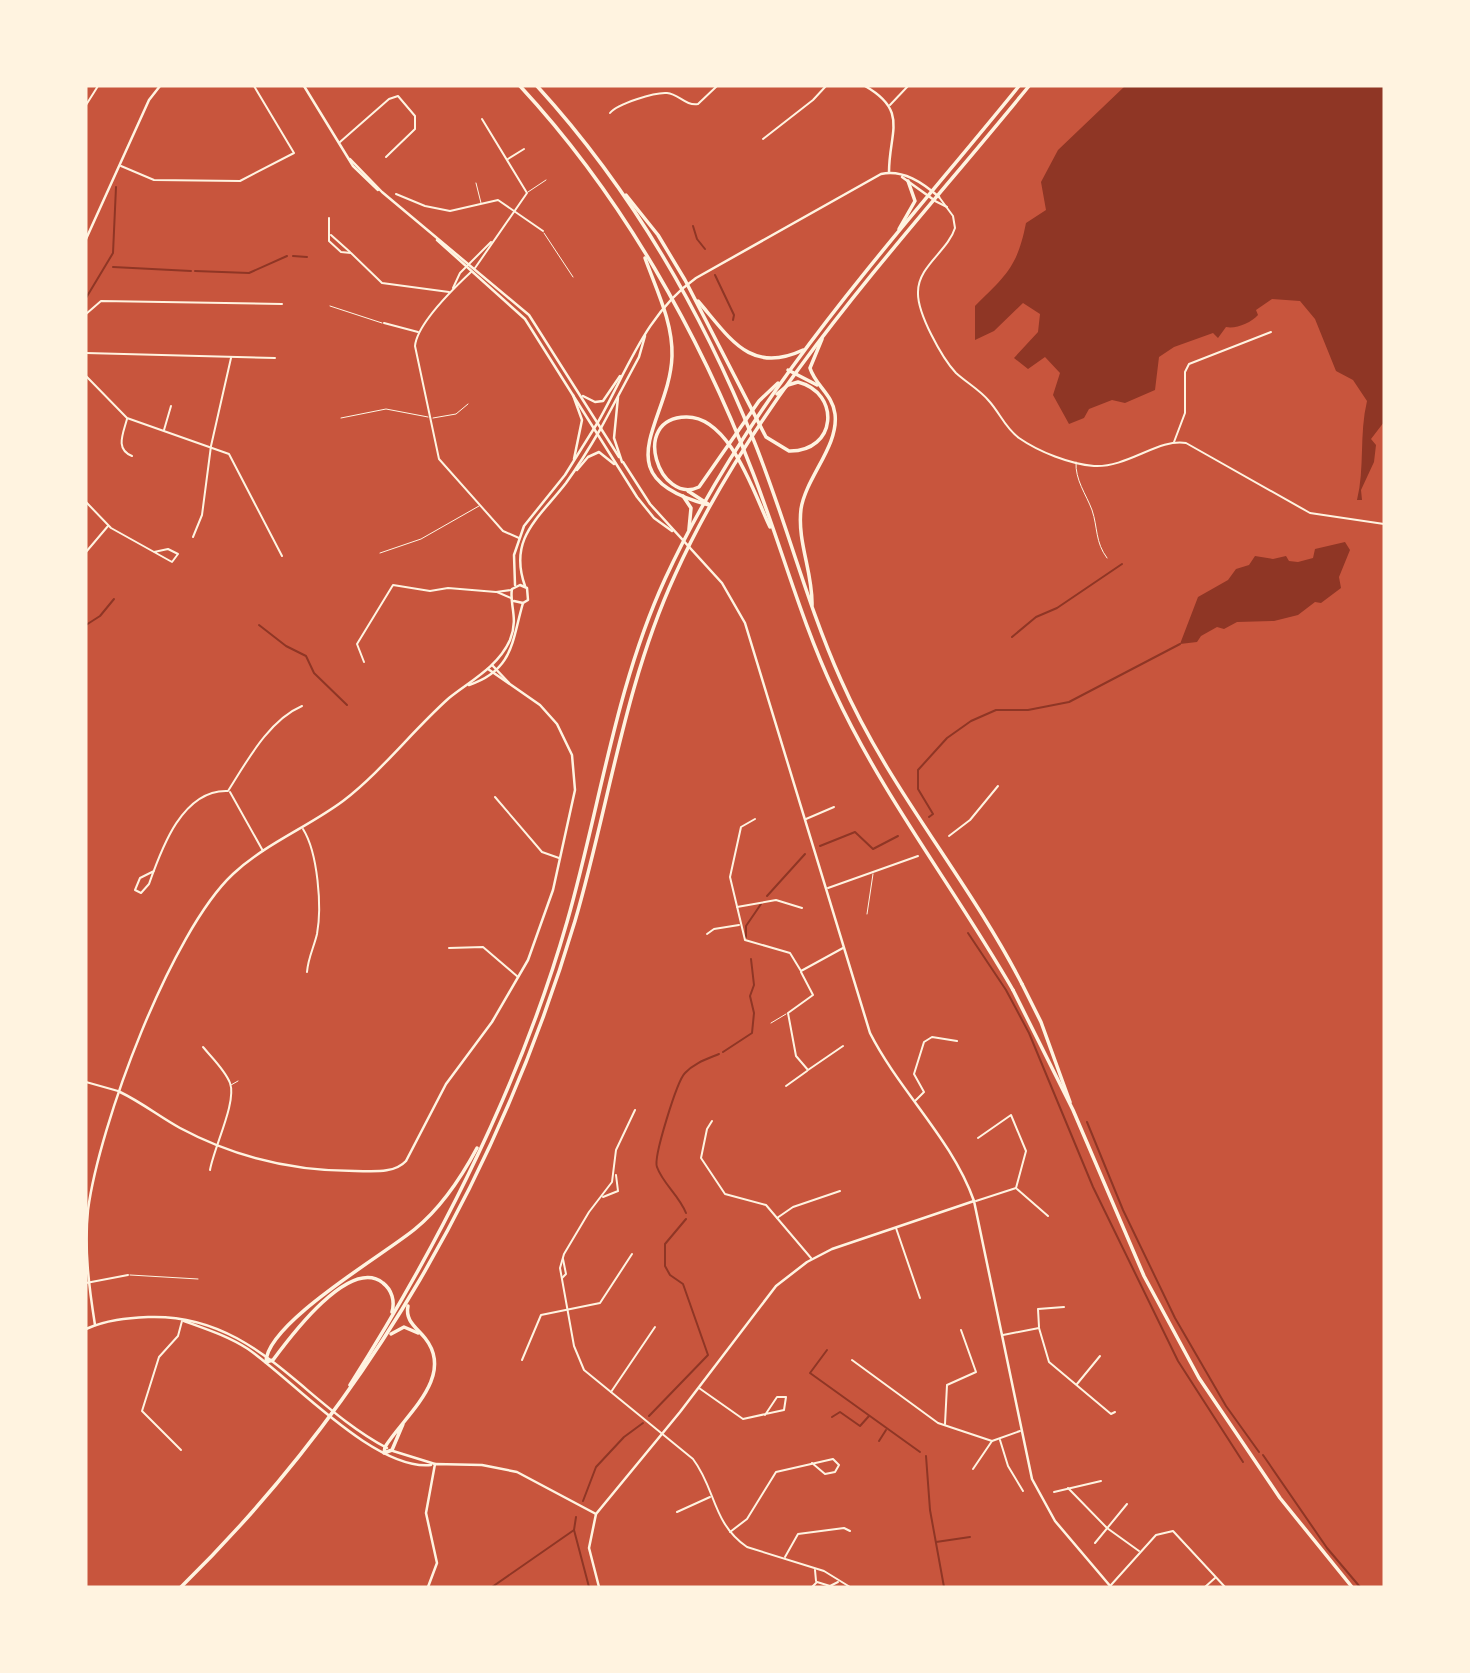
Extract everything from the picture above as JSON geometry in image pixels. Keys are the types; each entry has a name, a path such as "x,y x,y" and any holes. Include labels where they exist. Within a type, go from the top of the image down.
{"highway":[{"path":"520,86 567,141 640,246 712,378 754,474 817,654 862,748 1013,990 1073,1110 1144,1276 1199,1378 1280,1498 1352,1587"},
{"path":"537,86 658,235 693,294 766,437 789,451 812,447 823,436 828,422 827,408 820,396 811,387 798,382 778,394"},
{"path":"684,489 699,487 761,402 1019,86"},
{"path":"181,1587 251,1514 321,1427 388,1337 464,1201 534,1042 581,898 635,680 650,634 682,558 709,505 794,370 1029,86"},
{"path":"898,233 915,201 908,181"},
{"path":"615,183 676,279 709,341 753,440 811,607 865,731 1023,984 1061,1072 1073,1110"},
{"path":"640,246 666,316 672,344 668,385 648,437 646,453 653,473 681,494 691,508 689,529"},
{"path":"693,294 723,330 750,354 773,360 803,350"},
{"path":"811,607 812,593 800,530 801,510 835,423 833,406 810,368 822,339"},
{"path":"789,370 794,370 821,388"},
{"path":"342,1398 439,1232 524,1047 558,953 581,870 624,690 645,629 689,529 761,402"},
{"path":"709,505 664,475 653,451 657,436 665,425 687,417 707,422 728,443 777,541"},
{"path":"681,494 704,502"},
{"path":"386,1326 393,1308 390,1290 375,1279 356,1279 309,1315 273,1360 266,1362 266,1355 314,1300 391,1247 432,1213 464,1172 493,1119"},
{"path":"384,1453 385,1447 403,1424 434,1374 433,1351 407,1315 410,1301"},
{"path":"388,1337 404,1327 423,1336"},
{"path":"384,1453 392,1450 403,1424"}],"main road":[{"path":"86,239 149,100 160,86"},
{"path":"303,86 350,159 382,192 529,315 650,504 715,573 745,623 870,1034 953,1159 974,1201 1032,1479 1044,1506 1110,1587"},
{"path":"865,86 890,105 894,126 889,172"},
{"path":"95,1325 87,1283 88,1199 120,1092 143,1030 187,939 222,886 263,852 303,829 356,790 418,727 492,664 512,632 514,555 518,537 528,519 565,475 595,428 646,332 670,300 699,276 868,179 889,172 896,173 920,181 939,197"},
{"path":"896,173 935,201"},
{"path":"435,237 525,319 645,508 676,534"},
{"path":"572,475 601,428 639,356 646,332"},
{"path":"583,397 595,402 603,401 624,371"},
{"path":"565,475 578,447 582,420 570,389"},
{"path":"619,394 614,438 622,462"},
{"path":"466,686 493,673 517,636 523,604 530,594 525,586 519,561 524,539 588,457 599,452 620,470"},
{"path":"514,588 525,586"},
{"path":"513,600 523,604"},
{"path":"492,664 511,686"},
{"path":"120,1092 166,1121 215,1144 263,1160 303,1168 366,1171 400,1167 409,1157 446,1084 492,1022 519,977 544,918 575,790 572,755 553,717 534,700 488,669"},
{"path":"599,1587 589,1548 596,1514 698,1388 762,1300 791,1272 845,1243 974,1201"},
{"path":"86,1329 95,1325 143,1318 183,1320 222,1329 273,1360 335,1413 385,1447 435,1464"},
{"path":"183,1320 228,1337 266,1362 337,1420 384,1453 405,1462 482,1465 510,1470 596,1514"},
{"path":"428,1587 437,1559 426,1515 435,1464"}],"street":[{"path":"86,105 98,86"},
{"path":"120,166 153,180 240,181 294,153 254,86"},
{"path":"610,113 616,105 664,93 689,104 698,104 717,86"},
{"path":"763,139 813,100 826,86"},
{"path":"890,105 908,86"},
{"path":"339,142 389,99 398,96 415,116 415,129 386,157"},
{"path":"452,289 475,268 527,193 482,119"},
{"path":"507,159 524,149"},
{"path":"396,194 439,210 457,211 498,200 543,231"},
{"path":"939,197 955,221 953,234 927,268 918,292 939,349 957,374 987,398 1014,434 1040,449 1076,462 1097,466 1116,464 1179,442 1200,448 1310,513 1384,524"},
{"path":"935,201 948,208"},
{"path":"329,218 329,242 341,252 351,253"},
{"path":"330,234 382,283 450,293"},
{"path":"492,242 466,268 419,332 415,346 439,459 503,531 524,539"},
{"path":"86,314 95,304 107,301 282,304"},
{"path":"384,323 419,332"},
{"path":"1174,442 1185,413 1185,376 1189,365 1271,332"},
{"path":"86,354 275,358"},
{"path":"193,537 202,515 211,446 232,358"},
{"path":"86,376 127,418 229,454 282,556"},
{"path":"164,431 171,406"},
{"path":"127,418 121,445 125,453 132,456"},
{"path":"86,502 108,525 154,552 172,562 178,554 167,549 154,552"},
{"path":"86,552 108,525"},
{"path":"364,663 357,644 393,585 430,591 448,588 496,592 514,588"},
{"path":"496,592 513,600"},
{"path":"154,872 142,876 135,890 141,893 146,890 176,823 186,811 216,793 228,791 255,750 277,724 292,710 302,706"},
{"path":"948,836 970,820 998,786"},
{"path":"228,791 233,795 263,852"},
{"path":"495,797 542,852 560,858"},
{"path":"805,819 834,807"},
{"path":"755,819 741,827 731,870 736,907 745,940 790,953 813,995 788,1013 796,1056 808,1070"},
{"path":"303,829 309,840 318,893 317,937 307,972"},
{"path":"827,888 918,856"},
{"path":"736,907 776,900 802,908"},
{"path":"707,934 714,929 740,925"},
{"path":"449,948 483,947 519,977"},
{"path":"801,971 844,948"},
{"path":"915,1101 924,1093 914,1074 924,1042 932,1037 957,1041"},
{"path":"786,1086 843,1046"},
{"path":"203,1047 231,1085 230,1108 215,1144 210,1170"},
{"path":"86,1082 113,1087 120,1092"},
{"path":"602,1198 618,1190 616,1150 635,1110"},
{"path":"978,1138 1011,1115 1026,1151 1016,1188"},
{"path":"712,1121 700,1154 703,1163 725,1194 762,1203 812,1259"},
{"path":"615,1172 602,1198 589,1212 562,1258 562,1279 577,1357 589,1376 662,1433 702,1471 729,1533 747,1546 815,1568 850,1587"},
{"path":"974,1201 1016,1188"},
{"path":"1016,1188 1048,1216"},
{"path":"777,1218 786,1210 840,1191"},
{"path":"895,1227 920,1298"},
{"path":"522,1360 541,1315 600,1303 632,1254"},
{"path":"562,1258 566,1263 566,1274 562,1279"},
{"path":"87,1283 128,1275"},
{"path":"1064,1307 1038,1310 1039,1328 1049,1362 1111,1414 1115,1412"},
{"path":"181,1450 142,1411 159,1357 178,1336 183,1320"},
{"path":"611,1392 656,1327"},
{"path":"1002,1335 1039,1328"},
{"path":"945,1425 947,1385 976,1372 961,1330"},
{"path":"1076,1385 1100,1356"},
{"path":"852,1360 945,1425 992,1441"},
{"path":"698,1388 743,1419 765,1415 784,1410 786,1397 778,1396 765,1415"},
{"path":"973,1469 992,1441 1020,1431"},
{"path":"1000,1438 1007,1466 1023,1491"},
{"path":"729,1533 747,1520 776,1472 833,1459 839,1465 830,1474 812,1464"},
{"path":"1054,1492 1101,1480"},
{"path":"1069,1488 1107,1528 1140,1552"},
{"path":"677,1512 711,1496"},
{"path":"1095,1543 1127,1504"},
{"path":"784,1558 799,1534 844,1528 850,1531"},
{"path":"1110,1587 1160,1532 1176,1532 1225,1587"},
{"path":"815,1568 817,1582"},
{"path":"1205,1587 1215,1578"},
{"path":"817,1582 824,1586 839,1581"},
{"path":"812,1587 817,1582"}],"lane":[{"path":"527,193 546,180"},
{"path":"477,183 481,203"},
{"path":"543,231 573,277"},
{"path":"330,306 384,323"},
{"path":"341,418 386,410 430,417 456,414 467,404"},
{"path":"1076,462 1077,477 1091,509 1095,537 1107,558"},
{"path":"380,553 421,540 479,506"},
{"path":"867,914 873,872"},
{"path":"771,1023 788,1013"},
{"path":"231,1085 238,1081"},
{"path":"128,1275 198,1279"}],"shaded area":[{"path":"1125,86 1384,86 1384,422 1371,439 1376,445 1374,462 1361,490 1362,500 1357,500 1367,401 1353,380 1336,371 1315,319 1300,301 1272,299 1256,310 1258,315 1251,321 1226,327 1218,338 1213,333 1174,347 1159,357 1155,390 1125,403 1112,400 1089,409 1084,418 1069,424 1053,395 1060,373 1045,357 1028,369 1014,358 1038,332 1040,314 1023,303 994,331 975,340 975,306 1009,270 1019,251 1026,223 1046,210 1041,182 1058,150"},
{"path":"1345,542 1350,550 1339,577 1341,588 1321,603 1315,602 1298,615 1274,621 1237,622 1224,629 1217,627 1201,636 1197,642 1180,644 1198,597 1228,580 1236,569 1249,565 1255,556 1273,559 1286,556 1289,561 1298,562 1313,558 1315,549"}],"waterway":[{"path":"86,298 113,253 116,187"},
{"path":"693,226 697,239 705,249"},
{"path":"195,271 249,273 287,256"},
{"path":"293,256 307,257"},
{"path":"113,267 191,271"},
{"path":"715,275 734,315 733,320"},
{"path":"1012,637 1036,617 1057,608 1122,564"},
{"path":"86,625 100,616 114,599"},
{"path":"259,625 286,646 306,656 314,673 347,705"},
{"path":"929,817 933,814 918,789 918,770 947,738 971,721 996,710 1028,710 1069,702 1180,644"},
{"path":"820,846 855,832 873,849 898,836"},
{"path":"767,896 805,854"},
{"path":"746,937 746,926 761,904"},
{"path":"968,933 1006,990 1029,1033 1093,1187 1178,1361 1243,1462"},
{"path":"723,1052 752,1033 754,1013 750,996 754,985 751,959"},
{"path":"686,1213 657,1167 662,1135 685,1073 719,1054"},
{"path":"1087,1122 1123,1210 1175,1318 1226,1406 1259,1452"},
{"path":"649,1416 708,1355 683,1284 670,1275 665,1266 665,1244 686,1219"},
{"path":"827,1350 810,1373 920,1452"},
{"path":"832,1417 840,1412 860,1426 869,1416"},
{"path":"583,1501 596,1467 624,1437 643,1423"},
{"path":"879,1441 886,1430"},
{"path":"1263,1455 1327,1548 1360,1587"},
{"path":"926,1456 930,1510 944,1587"},
{"path":"576,1517 574,1530 589,1587"},
{"path":"492,1587 574,1530"},
{"path":"936,1542 970,1537"}]}
